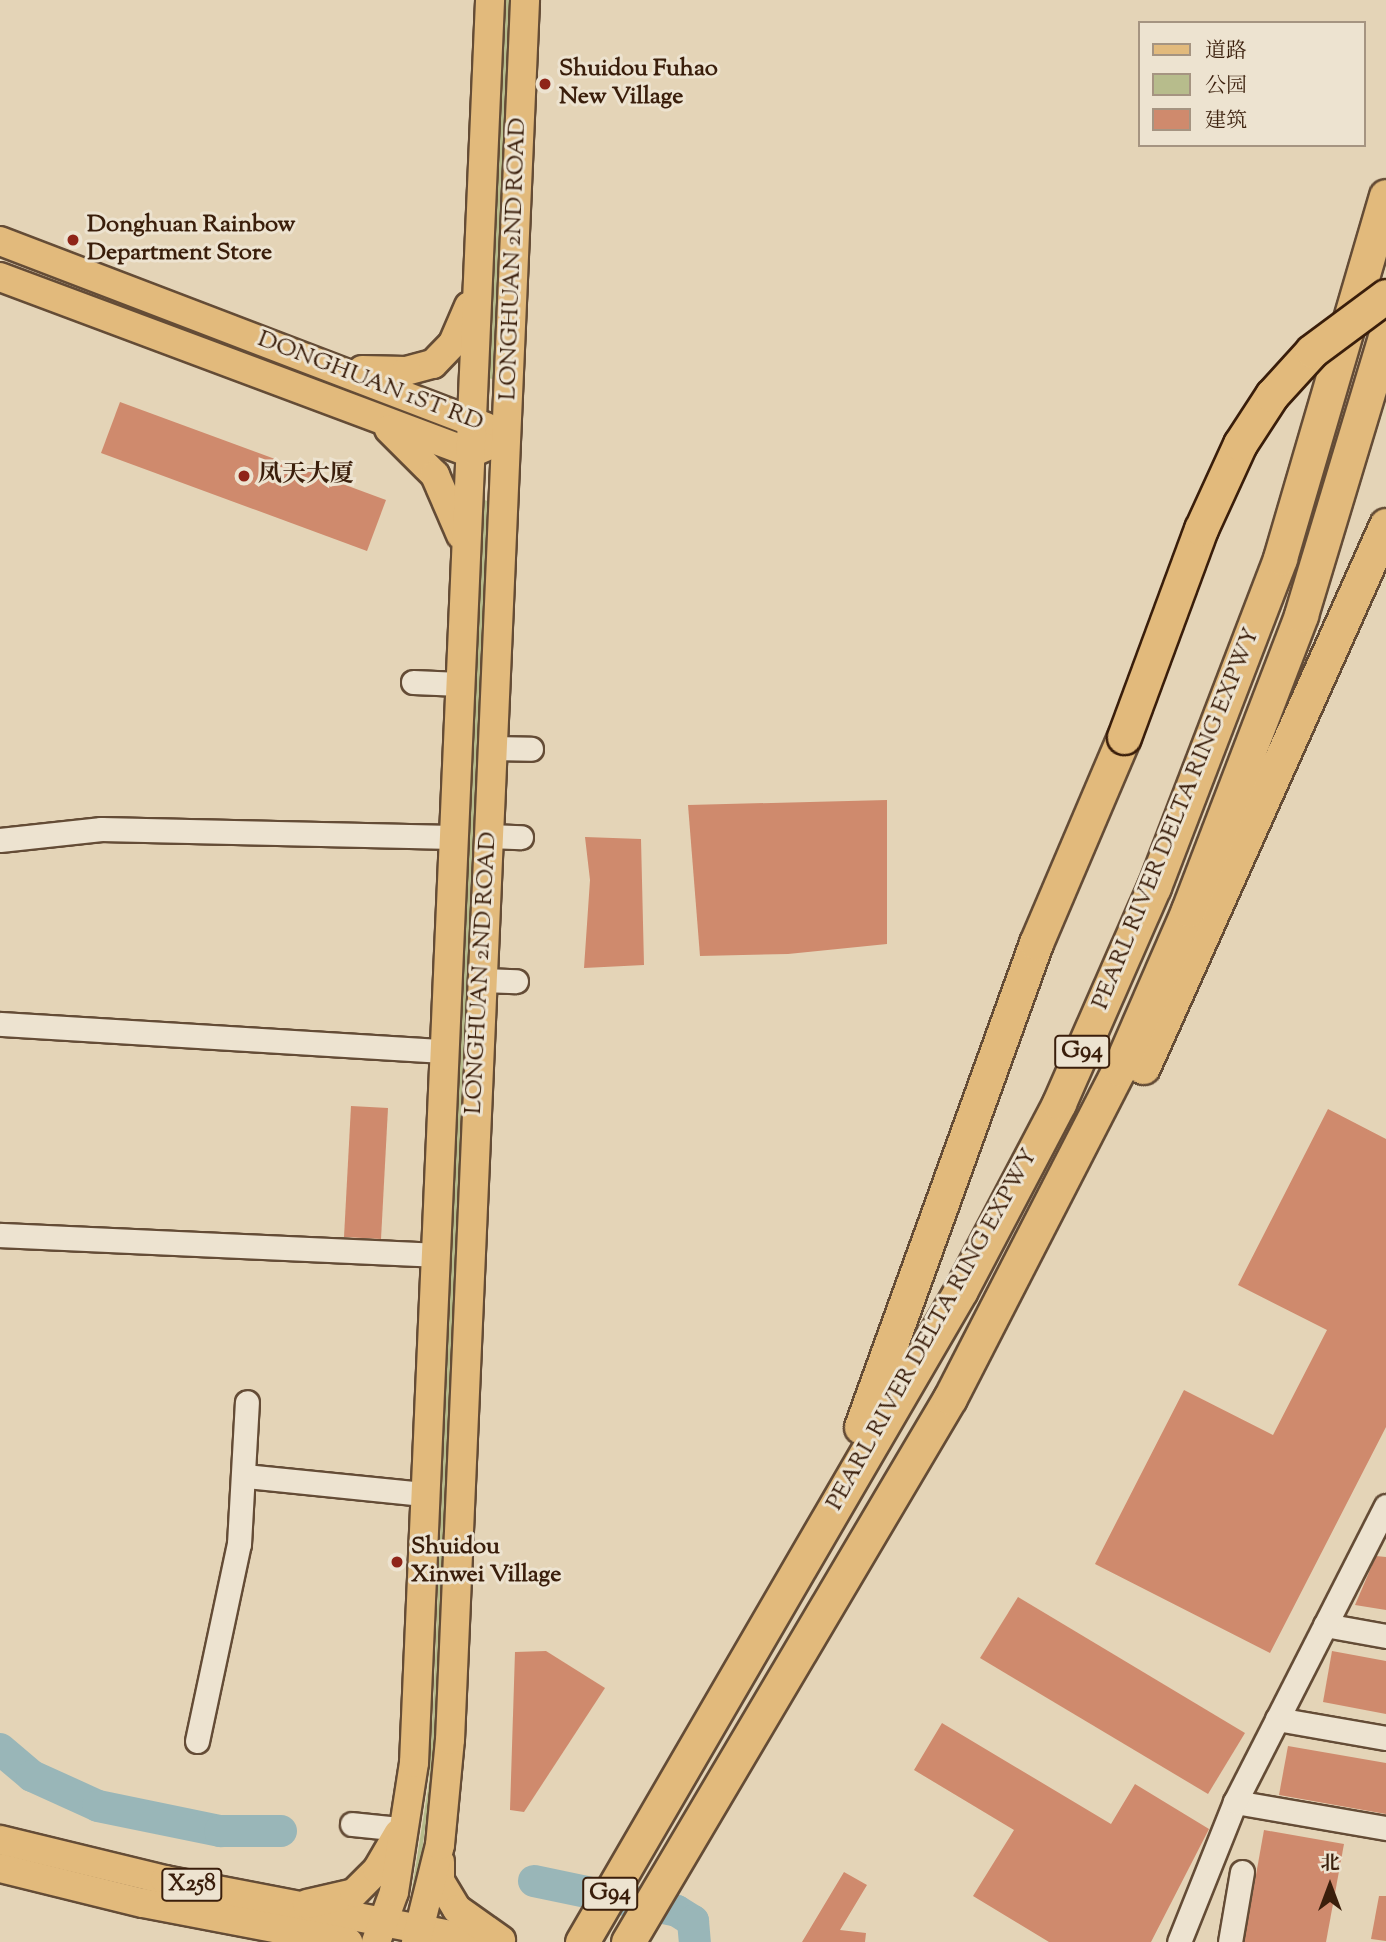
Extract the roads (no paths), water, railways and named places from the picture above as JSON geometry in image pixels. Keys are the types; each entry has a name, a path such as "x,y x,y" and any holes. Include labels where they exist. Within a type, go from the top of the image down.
{"highway":[{"name":"PEARL RIVER DELTA RING EXPWY","path":"582,1942 961,1290 1059,1103 1154,887 1280,558 1386,196"},
{"path":"818,1535 908,1308 1036,943 1124,737 1201,529 1240,444 1272,395 1312,351 1386,296"},
{"name":"PEARL RIVER DELTA RING EXPWY","path":"628,1942 950,1398 1119,1069 1188,910 1301,615 1386,333"},
{"path":"950,1398 1054,1238 1143,1068 1386,525"}],"main road":[{"name":"LONGHUAN 2ND ROAD","path":"380,1934 405,1817 424,1494 490,0"},
{"name":"LONGHUAN 2ND ROAD","path":"418,1937 440,1845 450,1740 525,0"},
{"name":"DONGHUAN 1ST RD","path":"0,241 472,420 507,438"},
{"path":"329,365 396,372 433,364 461,328 478,270"},
{"name":"DONGHUAN 1ST RD","path":"0,277 471,453 507,438"},
{"path":"366,414 405,443 441,484 458,524 466,563"},
{"path":"287,1904 319,1903 354,1893 377,1870 405,1817"},
{"name":"X258","path":"0,1840 287,1904 380,1934 487,1942"},
{"path":"440,1845 440,1881 457,1909 504,1942"},
{"name":"X258","path":"0,1868 144,1903 348,1942"}],"street":[{"path":"413,682 460,684"},
{"path":"492,748 531,749"},
{"path":"0,840 101,829 453,837"},
{"path":"488,836 521,837"},
{"path":"482,980 516,981"},
{"path":"0,1024 444,1051"},
{"path":"0,1235 434,1255"},
{"path":"197,1741 239,1544 246,1476 247,1402"},
{"path":"246,1476 424,1494"},
{"path":"1179,1942 1235,1802 1386,1506"},
{"path":"1325,1625 1386,1636"},
{"path":"1277,1719 1386,1738"},
{"path":"1235,1802 1386,1828"},
{"path":"352,1824 405,1817"},
{"path":"1230,1942 1242,1872"}],"waterway":[{"path":"0,1749 32,1776 98,1806 220,1831 281,1831"},
{"path":"534,1881 677,1911 693,1921 695,1942"}],"place":[{"name":"Shuidou Fuhao New Village","path":"545,84"},
{"name":"Donghuan Rainbow Department Store","path":"73,240"},
{"name":"凤天大厦","path":"244,476"},
{"name":"Shuidou Xinwei Village","path":"397,1562"}]}
